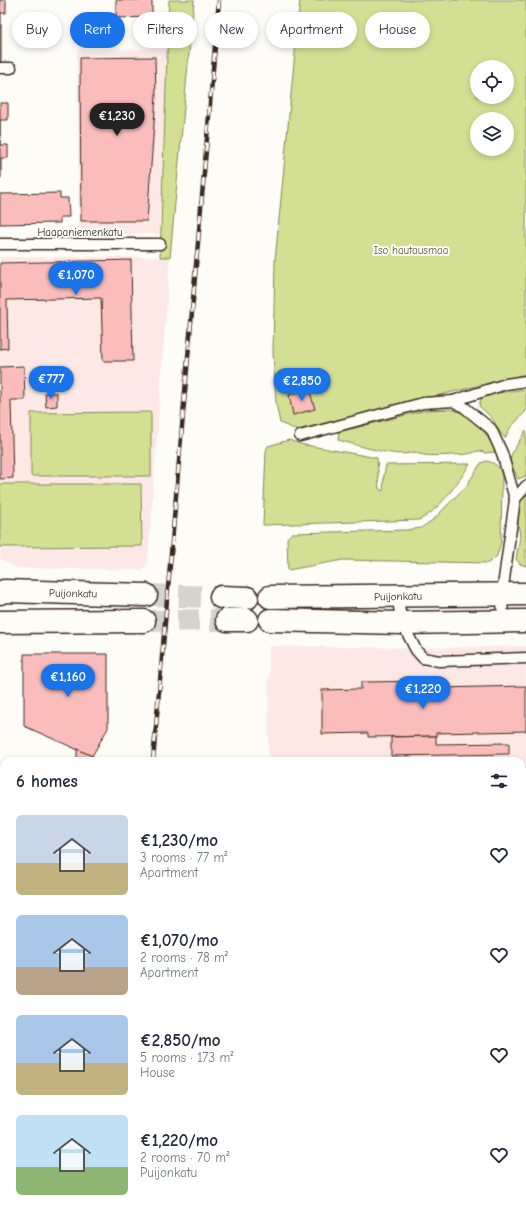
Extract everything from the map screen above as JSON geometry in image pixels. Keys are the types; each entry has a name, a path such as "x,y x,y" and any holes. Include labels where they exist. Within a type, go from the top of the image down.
{"main road":[{"name":"Puijonkatu","path":"0,593 4,591 146,595"},
{"name":"Puijonkatu","path":"270,597 526,594"},
{"path":"221,597 246,598"},
{"path":"270,620 402,623 526,621"},
{"path":"0,622 144,621"}],"lane":[{"path":"0,68 11,68"},
{"name":"Haapaniemenkatu","path":"0,244 160,244"},
{"path":"300,436 423,403 453,401 506,384 526,382"},
{"path":"453,401 464,407 490,429 502,453 515,498 502,594 503,622"},
{"path":"515,498 526,486"},
{"path":"397,596 402,623 416,650 423,658 438,661 526,658"}],"shaded area":[{"path":"167,49 160,234 79,235 77,50"},
{"path":"0,257 170,257 148,561 143,570 17,568 0,559"},
{"path":"269,646 433,648 526,646 526,757 268,757"}],"green space":[{"path":"169,0 194,0 193,12 169,12"},
{"name":"Iso hautausmaa","path":"300,0 526,0 526,374 297,430 280,423 276,403 273,352 275,261 295,48 357,48 357,12 299,12"},
{"path":"167,48 190,48 170,257 160,257"},
{"path":"526,389 526,411 510,428 505,438 499,431 492,418 479,406 481,399 490,394"},
{"path":"450,409 458,411 477,424 492,443 496,450 495,452 485,453 478,451 469,454 443,456 424,455 415,452 397,454 338,440 339,432 426,410"},
{"path":"151,412 151,476 31,476 31,413"},
{"path":"526,430 526,476 518,479 510,461 512,453"},
{"path":"289,440 300,444 377,458 379,489 383,491 386,465 470,464 441,503 434,510 419,520 263,525 266,451 268,446"},
{"path":"487,461 497,466 502,475 501,542 497,556 488,563 343,560 288,570 287,538 292,533 407,530 421,528 434,519 467,485 481,463"},
{"path":"0,484 141,484 142,546 0,547"},
{"path":"526,486 526,566 520,564 516,559 520,537 515,499"}],"building":[{"path":"0,0 6,0 6,13 1,13 1,64 0,64"},
{"path":"116,0 152,0 152,12 133,12 133,18 125,18 125,12 116,12"},
{"path":"155,57 156,96 147,221 81,221 80,58"},
{"path":"0,103 8,103 8,120 0,120"},
{"path":"0,145 8,145 8,158 1,158 1,178 0,178"},
{"path":"60,193 60,198 68,198 69,217 60,217 60,223 0,224 0,194"},
{"path":"131,260 133,361 103,361 101,298 7,300 8,348 0,349 0,263"},
{"path":"24,366 25,400 11,400 13,478 0,479 0,367"},
{"path":"309,389 315,409 293,415 289,395"},
{"path":"45,393 57,393 57,406 46,407"},
{"path":"24,654 108,654 108,728 92,756 24,726"},
{"path":"438,681 438,688 526,686 526,731 436,733 436,736 368,737 368,733 322,734 322,690 361,689 361,682"},
{"path":"436,736 436,744 509,743 509,754 391,756 391,737"},
{"path":"77,749 92,756 92,757 77,757"}],"tunnel":[{"path":"146,595 221,597"},
{"path":"144,621 227,620"}],"railway":[{"path":"153,757 219,0"}]}
